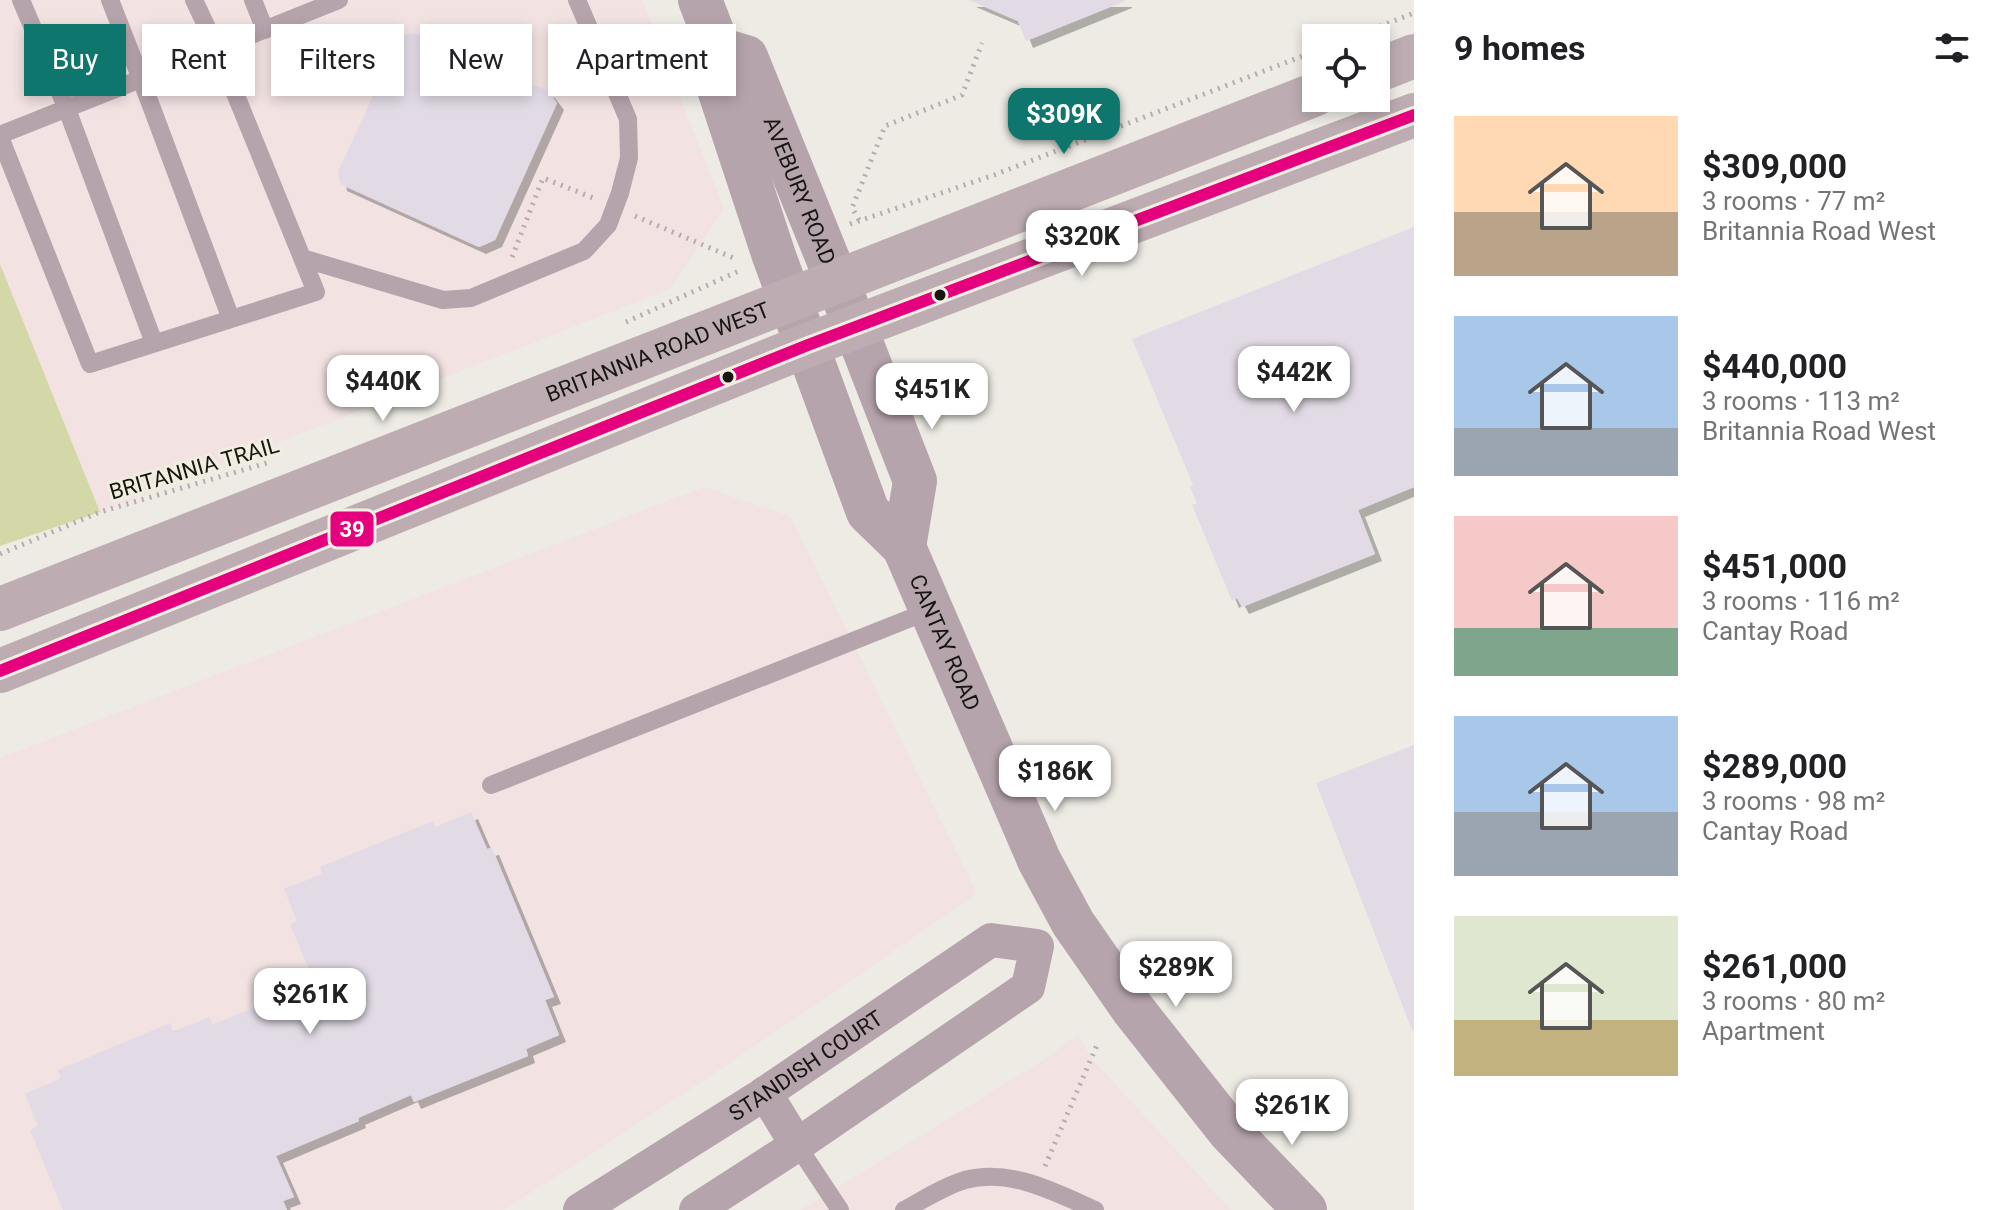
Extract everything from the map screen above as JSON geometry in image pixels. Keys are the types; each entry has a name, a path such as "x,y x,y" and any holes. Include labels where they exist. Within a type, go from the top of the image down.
{"main road":[{"path":"1390,65 1414,56"},
{"name":"BRITANNIA ROAD WEST","path":"846,305 1302,100"},
{"name":"BRITANNIA ROAD WEST","path":"0,609 846,305 1414,115"},
{"name":"BRITANNIA ROAD WEST","path":"0,671 799,322"}],"street":[{"name":"AVEBURY ROAD","path":"700,0 709,24"},
{"name":"AVEBURY ROAD","path":"736,54 746,57 846,305"},
{"name":"AVEBURY ROAD","path":"721,96 799,322"},
{"name":"CANTAY ROAD","path":"846,305 915,481 904,547"},
{"name":"CANTAY ROAD","path":"799,322 868,512 904,547 1039,860 1073,923 1132,1008 1230,1132 1305,1210"},
{"path":"696,1210 1028,987 1037,946 1073,923"},
{"name":"STANDISH COURT","path":"580,1210 765,1093 991,940 1037,946"},
{"path":"765,1093 797,1145"}],"lane":[{"path":"21,0 67,109 154,343"},
{"path":"110,0 231,319"},
{"path":"194,0 205,24"},
{"path":"253,0 265,30"},
{"path":"302,258 443,300 471,298 584,251 608,225 629,158 628,119 577,0"},
{"path":"255,34 334,1"},
{"path":"141,79 0,136 90,364 316,292 236,96"},
{"path":"491,785 931,610"},
{"path":"797,1145 840,1210"},
{"path":"904,1210 966,1180 979,1177 1014,1178 1095,1210"}],"path":[{"path":"1386,24 1414,13"},
{"path":"859,220 852,208 885,126 962,95 982,43"},
{"path":"846,226 994,175 1302,56"},
{"path":"519,278 511,258 543,178 738,259"},
{"path":"616,327 751,265"},
{"name":"BRITANNIA TRAIL","path":"0,554 100,512 276,460"},
{"path":"1037,1185 1097,1045"}],"shaded area":[{"path":"0,0 642,0 651,24 548,24 548,96 680,96 724,209 670,289 100,512 0,264"},
{"path":"704,487 790,516 977,894 706,1079 504,1210 0,1210 0,758"},
{"path":"1078,1035 1092,1059 1231,1210 801,1210 1037,1064"}],"green space":[{"path":"0,264 100,512 0,546"}],"building":[{"path":"969,0 1125,1 1026,41 1018,21"},
{"path":"413,33 420,36 420,96 532,96 532,84 548,91 548,96 557,103 495,240 479,247 340,184 338,172 373,96 404,96 404,36"},
{"path":"1414,227 1414,487 1358,510 1375,554 1242,607 1237,598 1232,601 1192,505 1197,503 1190,487 1193,485 1132,339"},
{"path":"1414,745 1414,1029 1412,1030 1316,783"},
{"path":"471,812 487,849 492,848 554,997 545,1000 559,1035 526,1049 528,1056 414,1102 411,1095 276,1156 294,1197 283,1201 287,1210 63,1210 30,1130 38,1126 25,1094 61,1078 58,1070 170,1023 173,1032 209,1017 212,1025 314,982 290,924 297,921 284,889 322,874 320,867 433,821 435,827"}],"transit line":[{"name":"39","path":"0,671 808,345 1414,115"}]}
